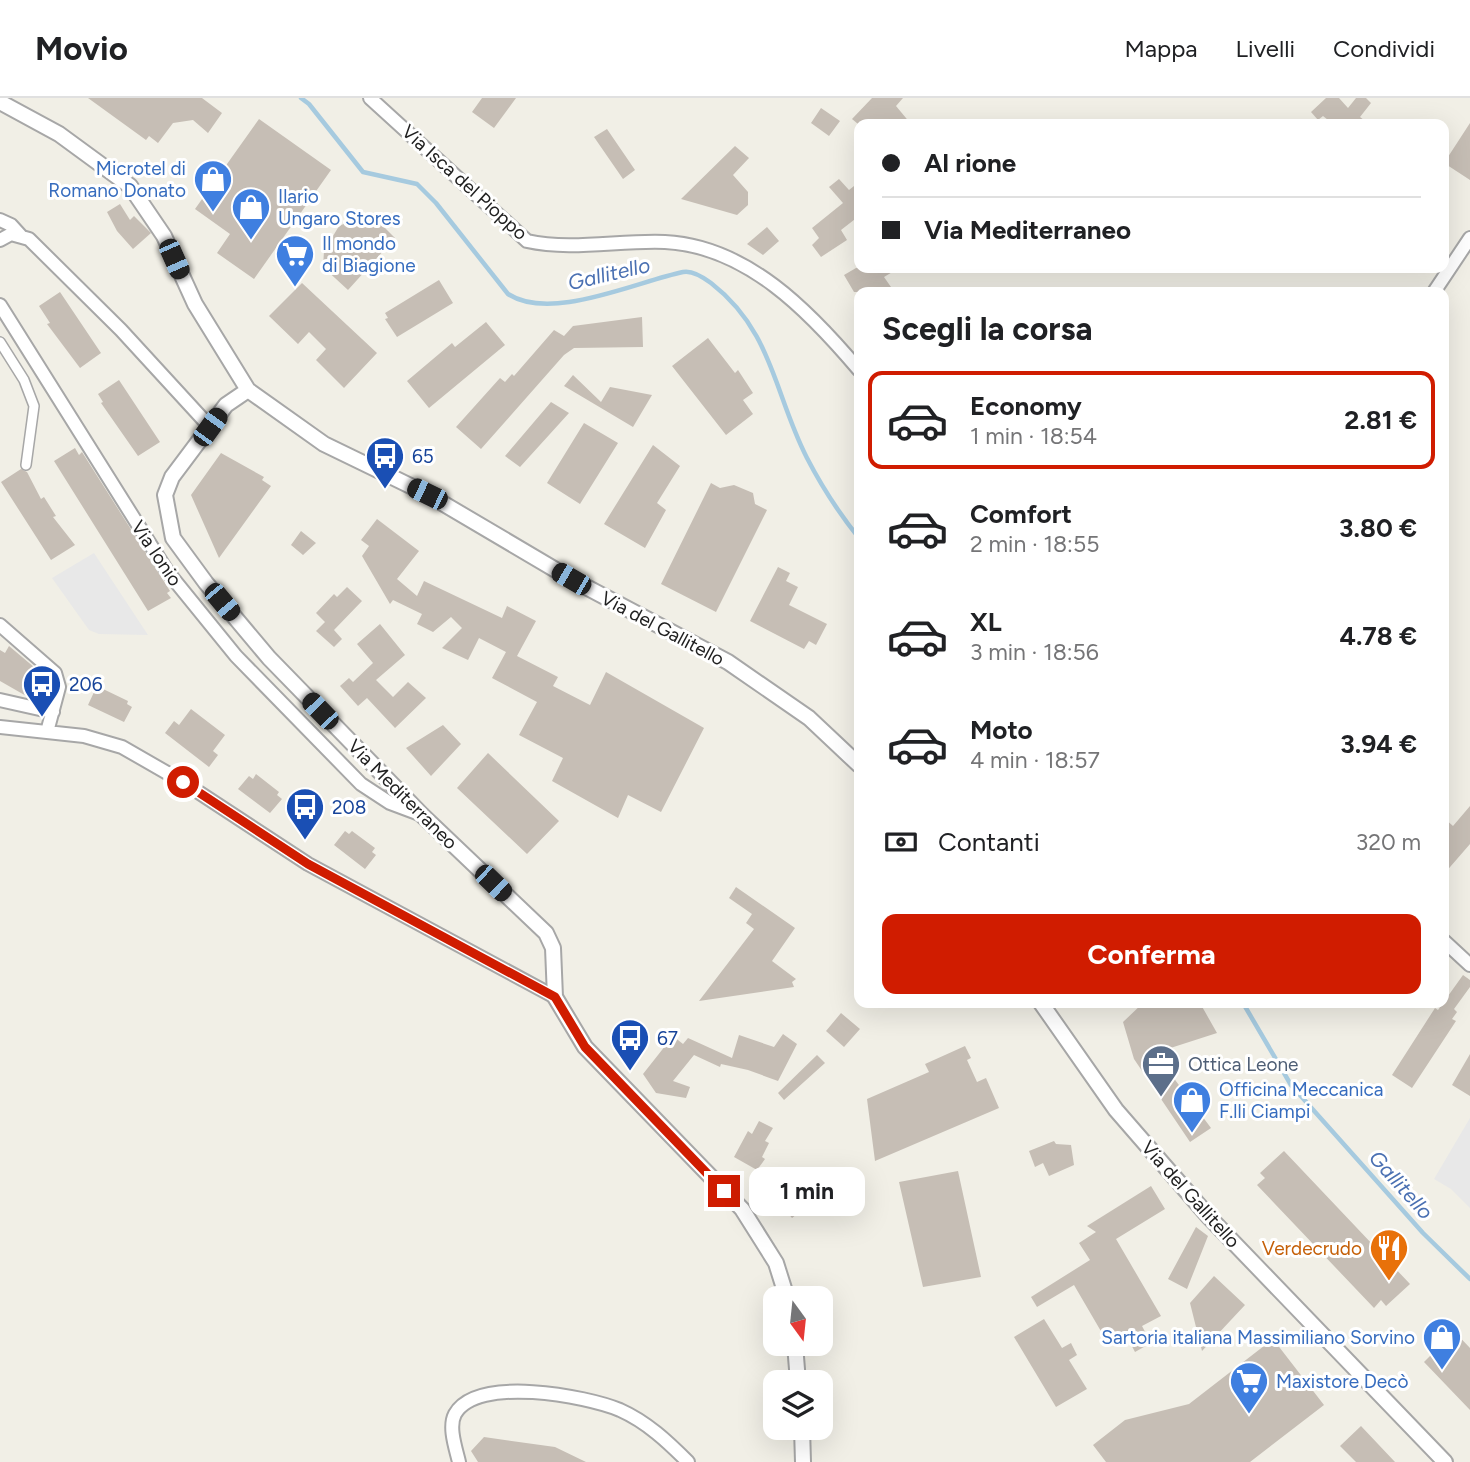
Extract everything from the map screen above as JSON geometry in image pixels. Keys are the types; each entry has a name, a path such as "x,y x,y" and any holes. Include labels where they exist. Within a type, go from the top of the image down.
{"street":[{"name":"Via Isca del Pioppo","path":"370,98 527,241 549,246 665,242 698,247 746,267 785,293 825,330 854,364"},
{"name":"Via del Gallitello","path":"0,102 59,134 130,186 164,236 195,304 248,390 324,444 427,494 571,579 728,662 809,718 854,760"},
{"path":"0,220 10,225 22,237"},
{"path":"0,240 11,234 29,239 121,330 210,427"},
{"path":"1449,269 1470,238"},
{"name":"Via Ionio","path":"0,305 167,571 236,656 361,784 390,803 422,816"},
{"path":"0,342 24,380 34,406 26,465"},
{"name":"Via Mediterraneo","path":"248,390 226,405 172,477 165,495 173,538 206,583 269,658 422,816 546,933 553,948 555,997 585,1047 742,1209 776,1263 783,1286"},
{"path":"0,625 55,673 59,687 47,732"},
{"path":"0,700 53,712"},
{"path":"0,727 84,736 122,747 183,782 308,864 555,997"},
{"path":"1449,946 1470,965"},
{"name":"Via del Gallitello","path":"1044,1008 1116,1111 1209,1217 1445,1462"},
{"path":"459,1462 454,1415 468,1401 499,1394 552,1392 619,1410 660,1434 688,1462"},
{"path":"802,1440 803,1462"}],"shaded area":[{"path":"94,553 148,635 99,634 89,630 52,578"},
{"path":"1470,1118 1470,1208 1451,1189 1434,1179"}],"building":[{"path":"88,98 202,98 222,113 208,133 193,120 173,123 158,143 149,136 146,140"},
{"path":"482,98 516,98 494,128 472,112"},
{"path":"872,98 903,98 896,106 907,119 852,119"},
{"path":"1326,98 1339,98 1348,108 1356,98 1366,98 1371,103 1360,117 1363,119 1327,119 1323,116 1317,119 1311,112"},
{"path":"821,108 840,121 829,136 811,123"},
{"path":"259,119 331,170 254,279 217,253 230,234 195,209"},
{"path":"1470,123 1470,180 1449,166 1449,155"},
{"path":"607,129 635,170 623,179 594,137"},
{"path":"735,146 749,158 733,175 748,192 748,205 737,215 681,199"},
{"path":"839,179 849,190 854,186 854,220 841,230 847,240 821,257 812,245 819,238 812,228 843,203 829,187"},
{"path":"120,204 130,220 134,216 151,233 133,249 117,231 107,212"},
{"path":"364,215 373,216 395,238 348,290 323,267 324,251 339,226"},
{"path":"767,227 779,241 763,255 747,244"},
{"path":"854,269 854,273 891,273 884,277 891,287 854,287 854,292 844,275"},
{"path":"439,280 453,303 397,337 385,319 388,318 385,313"},
{"path":"302,283 377,353 344,388 316,360 326,349 309,332 298,344 269,316"},
{"path":"60,292 101,353 80,368 47,324 50,323 39,306"},
{"path":"642,317 643,347 574,348 564,355 481,449 456,427 500,378 505,382 512,374 514,376 554,330 564,336 573,326"},
{"path":"486,322 505,345 429,408 407,381 452,343 455,347"},
{"path":"708,338 735,373 738,370 753,393 743,400 753,414 726,435 672,366"},
{"path":"573,375 601,402 610,387 652,395 633,427 564,386"},
{"path":"119,380 160,442 138,456 101,403 103,402 98,394"},
{"path":"551,402 569,413 520,467 505,456"},
{"path":"584,423 618,443 580,504 547,483"},
{"path":"653,445 680,466 657,503 666,510 645,548 604,524"},
{"path":"75,448 79,455 82,452 170,591 167,593 171,598 148,611 54,461"},
{"path":"221,453 264,477 262,480 271,486 219,558 191,495"},
{"path":"21,469 27,472 41,499 44,497 56,516 53,517 75,545 51,560 1,482"},
{"path":"711,483 720,488 734,485 753,493 755,504 767,510 716,612 661,584"},
{"path":"377,519 419,551 397,579 417,596 424,581 502,618 507,606 536,621 517,656 558,677 553,686 590,705 606,672 704,728 661,812 628,795 618,818 552,781 563,758 519,735 537,702 492,678 506,652 479,638 468,660 442,648 462,628 451,617 433,632 417,624 422,614 393,600 390,604 362,556 369,546 361,540"},
{"path":"301,531 316,543 303,555 291,545"},
{"path":"778,567 790,573 786,581 798,587 789,605 827,624 816,645 809,641 804,649 750,621"},
{"path":"347,587 362,601 334,630 342,639 334,647 316,631 325,622 316,613 334,594 337,597"},
{"path":"380,624 405,655 376,680 393,697 408,682 426,698 395,728 367,698 358,706 340,686 349,678 353,682 373,663 357,644"},
{"path":"9,646 41,673 28,697 0,681 0,650 5,653"},
{"path":"101,688 128,701 127,704 132,707 124,722 88,705 95,690 99,692"},
{"path":"191,709 225,735 213,751 218,755 209,767 165,733 174,721 179,725"},
{"path":"443,725 461,744 431,776 406,748"},
{"path":"488,753 559,821 527,854 457,788"},
{"path":"256,774 279,792 277,795 282,799 270,813 238,789 249,776 253,779"},
{"path":"1470,806 1470,844 1449,868 1449,822 1453,826"},
{"path":"345,831 349,834 352,831 375,848 372,852 376,855 365,869 334,845"},
{"path":"736,887 795,928 772,961 796,979 792,982 794,987 699,1001 754,929 746,923 752,914 729,898"},
{"path":"1463,975 1470,980 1470,987 1454,1009 1457,1012 1452,1019 1456,1021 1412,1088 1392,1075 1435,1008 1449,1008 1449,995"},
{"path":"1138,1008 1203,1008 1217,1033 1155,1053 1211,1128 1190,1142 1134,1059 1123,1022"},
{"path":"841,1013 860,1029 844,1047 826,1031"},
{"path":"783,1034 797,1044 778,1081 748,1070 721,1064 720,1067 694,1055 673,1081 690,1087 686,1098 656,1093 643,1074 673,1036 683,1044 688,1038 732,1058 739,1035 774,1047"},
{"path":"965,1046 971,1058 967,1060 977,1082 986,1078 999,1108 875,1161 867,1099 929,1072 925,1064"},
{"path":"1470,1054 1470,1096 1452,1085"},
{"path":"817,1055 825,1063 784,1100 778,1093"},
{"path":"759,1121 773,1128 765,1141 769,1143 762,1157 765,1159 757,1170 734,1157 748,1131 752,1134"},
{"path":"1054,1141 1056,1144 1071,1145 1074,1165 1049,1176 1043,1163 1035,1167 1029,1151"},
{"path":"1284,1151 1410,1284 1386,1306 1381,1300 1374,1308 1257,1185 1265,1178 1260,1173"},
{"path":"788,1171 813,1201 792,1218 767,1188"},
{"path":"958,1171 981,1277 923,1287 899,1182"},
{"path":"1151,1186 1165,1209 1116,1239 1161,1316 1142,1326 1151,1343 1135,1352 1126,1335 1109,1345 1074,1285 1037,1307 1031,1297 1090,1260 1079,1243 1096,1232 1087,1226"},
{"path":"1196,1227 1208,1236 1187,1289 1168,1279"},
{"path":"1214,1276 1245,1305 1202,1351 1190,1303"},
{"path":"1044,1319 1062,1348 1071,1343 1077,1355 1069,1360 1087,1389 1056,1407 1014,1337"},
{"path":"1450,1327 1470,1348 1470,1410 1424,1362 1432,1354 1427,1349"},
{"path":"1273,1339 1324,1405 1250,1462 1106,1462 1093,1445 1125,1420 1189,1404"},
{"path":"1361,1426 1395,1462 1356,1462 1340,1446"},
{"path":"484,1437 555,1447 586,1462 478,1462 471,1451"}],"waterway":[{"name":"Gallitello","path":"301,98 309,104 363,172 417,184 436,203 508,294 526,302 570,302 686,272 697,274 711,283 732,302 748,322 770,365 807,458 854,532"},
{"name":"Gallitello","path":"1246,1008 1291,1085 1423,1233 1470,1279"}],"place":[{"name":"Microtel di Romano Donato","path":"213,213"},
{"name":"Ilario Ungaro Stores","path":"251,241"},
{"name":"Il mondo di Biagione","path":"295,288"},
{"name":"65","path":"385,490"},
{"name":"206","path":"42,718"},
{"name":"208","path":"305,841"},
{"name":"67","path":"630,1072"},
{"name":"Ottica Leone","path":"1161,1098"},
{"name":"Officina Meccanica F.lli Ciampi","path":"1192,1134"},
{"name":"Verdecrudo","path":"1389,1282"},
{"name":"Sartoria italiana Massimiliano Sorvino","path":"1442,1371"},
{"name":"Maxistore Decò","path":"1249,1415"}],"route":[{"path":"183,782 308,864 386,909 555,997 585,1047 724,1191"}]}
